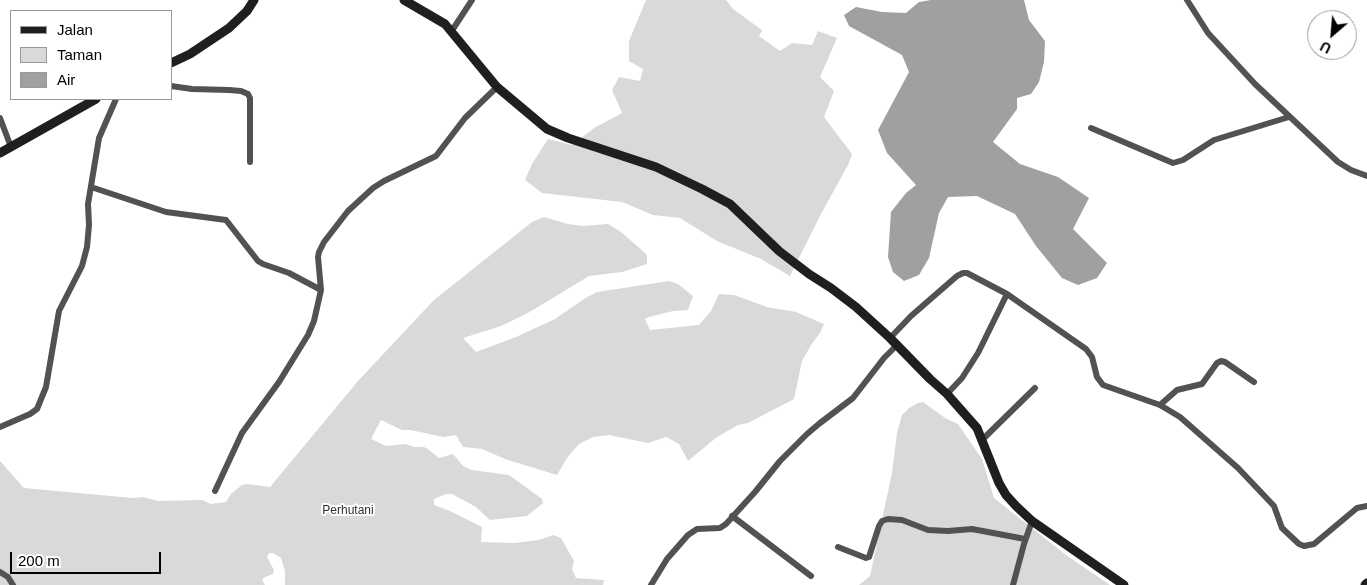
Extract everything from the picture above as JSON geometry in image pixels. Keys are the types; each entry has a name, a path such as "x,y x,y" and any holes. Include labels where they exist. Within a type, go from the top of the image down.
{"street":[{"path":"172,63 190,54 229,28 247,11 254,0"},
{"path":"404,0 438,19 497,87 547,129 568,138 656,167 730,204 778,251 856,307 890,338 920,370 948,394 973,422 983,439 999,482 1006,495 1032,521 1124,585"},
{"path":"451,32 472,0"},
{"path":"1187,0 1208,33 1255,84 1338,162 1351,170 1367,176"},
{"path":"172,86 241,91 248,94 250,98 250,162"},
{"path":"215,492 242,433 279,382 308,335 314,321 321,290 318,257 324,242 348,211 373,188 436,156 465,118 497,87"},
{"path":"0,153 94,100"},
{"path":"0,427 30,414 37,408 46,387 59,311 82,266 87,247 89,232 88,204 99,138 116,100"},
{"path":"1091,128 1173,163 1182,160 1214,140 1289,117"},
{"path":"0,118 11,147"},
{"path":"90,187 166,212 226,220 258,261 290,273 321,290"},
{"path":"651,585 667,559 688,535 697,529 720,528 726,524 780,461 807,434 853,398 884,358 890,338 911,316 963,273 974,276 1007,294 1086,350 1092,356 1097,377 1103,385 1160,404 1180,417 1238,468 1274,506 1282,528 1298,544 1304,546 1314,544 1357,508 1367,506"},
{"path":"948,394 962,378 978,353 1007,294"},
{"path":"1160,404 1177,390 1202,384 1217,363 1221,361 1254,382"},
{"path":"983,439 1036,388"},
{"path":"732,516 811,576"},
{"path":"838,547 866,558 869,557 879,526 882,521 888,519 902,520 928,530 972,529 1025,539"},
{"path":"1013,585 1025,539 1032,521"},
{"path":"0,572 8,577 13,585"}],"green space":[{"path":"646,0 726,0 733,9 762,30 759,36 780,51 792,43 812,45 818,31 837,38 820,77 834,91 824,117 852,154 790,276 761,259 717,241 680,218 653,215 622,202 542,193 525,180 532,164 548,139 572,145 594,128 622,113 612,90 619,77 640,81 643,69 629,61 629,41"},
{"name":"Perhutani","path":"544,217 583,226 608,224 621,232 647,255 647,264 622,272 589,276 528,313 501,326 463,338 476,352 516,337 555,319 597,292 669,281 678,284 693,296 688,310 673,311 645,319 650,330 699,325 711,311 719,294 734,295 767,307 796,312 824,324 802,361 794,399 717,437 688,461 679,444 666,437 648,443 609,435 593,437 579,444 567,458 557,475 505,459 482,449 463,447 456,435 443,437 411,430 402,430 381,420 371,439 386,446 406,444 414,447 424,447 439,458 453,454 463,466 472,470 509,475 542,499 543,503 527,516 490,520 476,507 452,494 446,494 434,499 434,505 482,527 481,542 514,543 539,540 553,535 561,538 574,561 572,569 576,578 604,580 603,585 285,585 285,571 281,558 273,553 269,553 267,557 274,570 273,574 262,580 265,585 0,585 0,461 24,488 133,498 143,497 158,501 202,500 211,504 226,502 231,494 242,485 270,487 358,381 434,300 532,222"},
{"path":"923,402 945,418 958,424 982,459 994,498 1066,555 1110,585 859,585 870,576 902,415 909,408"}],"water":[{"path":"931,0 1024,0 1029,20 1045,41 1044,62 1039,82 1031,94 1017,98 1017,109 993,142 1020,164 1058,177 1089,198 1073,229 1107,263 1097,278 1078,285 1062,278 1036,246 1015,214 977,196 948,197 939,213 929,258 919,275 904,281 893,272 888,257 891,212 906,193 916,185 887,153 878,130 909,72 902,55 849,26 844,15 856,7 882,12 906,13 919,2"}]}
